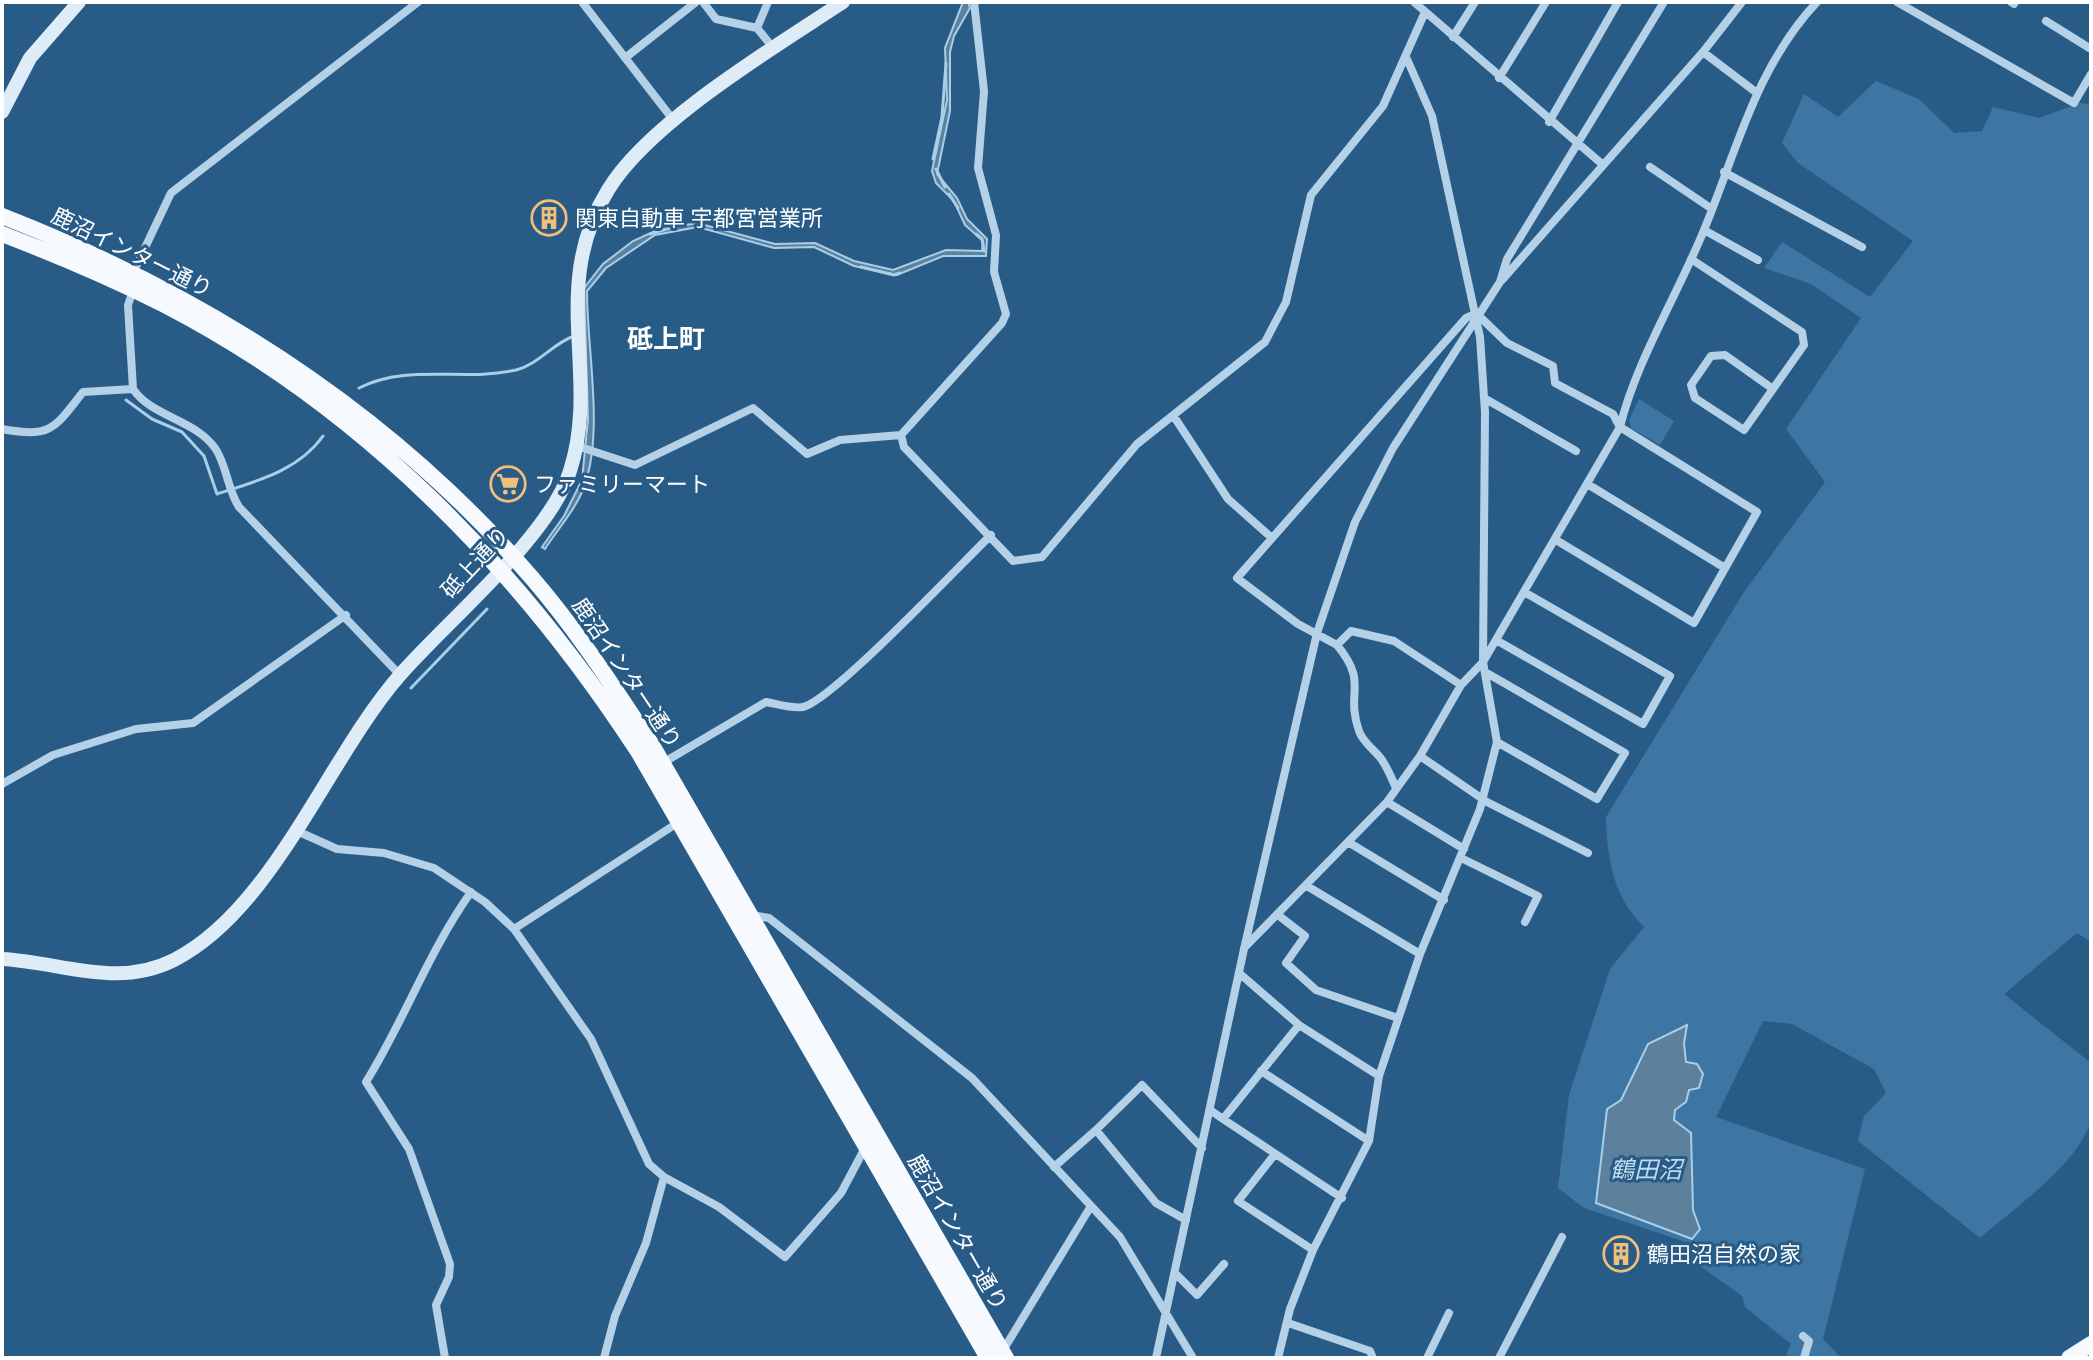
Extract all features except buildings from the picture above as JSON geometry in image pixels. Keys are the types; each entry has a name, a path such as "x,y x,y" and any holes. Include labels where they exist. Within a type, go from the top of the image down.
{"main road":[{"name":"鹿沼インター通り","path":"2,216 132,271 266,348 351,406 432,475 506,562 588,650 871,1142 999,1357"},
{"name":"鹿沼インター通り","path":"2,234 134,290 259,361 341,420 506,562"},
{"name":"鹿沼インター通り","path":"656,767 680,822 743,918"},
{"path":"2069,1358 2091,1344"}],"street":[{"path":"2,112 30,58 79,2"},
{"path":"400,675 346,615 239,507 229,493 215,448 185,423 142,402 133,389 128,305 134,290 132,271 171,193 418,2"},
{"path":"582,2 674,121"},
{"path":"625,58 696,2"},
{"path":"703,2 716,19 757,28 774,49"},
{"path":"757,28 768,2"},
{"name":"砥上通り","path":"2,959 123,975 172,961 202,943 227,918 297,831 364,722 400,675 506,562 560,496 577,446 576,294 584,242 594,215 617,176 638,152 674,121 843,2"},
{"path":"577,446 635,465 753,408 807,454 840,440 901,435 1006,314 994,272 996,235 978,168 984,91 974,2"},
{"path":"1414,2 1549,122 1602,164"},
{"path":"1453,37 1475,2"},
{"path":"1499,78 1546,2"},
{"path":"1549,122 1618,2"},
{"path":"1500,282 1507,259 1664,2"},
{"path":"1156,1358 1244,949 1317,633 1355,522 1393,448 1476,314 1602,164 1703,52 1742,2"},
{"path":"1244,949 1387,802 1420,756 1461,685 1483,662 1589,485 1620,427 1704,230 1757,93 1783,42 1817,2"},
{"path":"1897,2 2074,103 2091,74"},
{"path":"901,435 904,447 1013,561 1042,557 1137,444 1265,342 1286,302 1311,195 1383,106 1407,59 1425,12"},
{"path":"2046,21 2091,49"},
{"path":"1703,52 1757,93"},
{"path":"1278,1358 1313,1250 1369,1141 1379,1076 1420,954 1483,797 1497,742 1483,662 1484,398 1476,314 1432,116 1407,59"},
{"path":"1650,167 1712,209"},
{"path":"1724,172 1862,247"},
{"path":"1704,230 1758,260"},
{"path":"1691,259 1802,332 1804,345 1773,389 1744,430 1695,398 1691,385 1711,356 1719,354 1725,355 1773,389"},
{"path":"1476,314 1507,343 1553,366 1555,383 1613,414 1620,427 1757,512 1694,623 1556,540"},
{"path":"1396,788 1382,760 1360,736 1352,711 1356,681 1353,665 1337,645 1298,624 1237,578 1466,318 1476,314"},
{"path":"2,429 34,435 57,425 83,392 133,389"},
{"path":"1484,398 1576,451"},
{"path":"1173,415 1228,499 1272,538"},
{"path":"1589,485 1725,568"},
{"path":"656,767 766,702 801,708 812,703 851,671 991,535"},
{"path":"1496,640 1643,724 1670,676 1524,592"},
{"path":"2,784 53,755 136,729 193,723 346,615"},
{"path":"1337,645 1351,631 1394,641 1461,685"},
{"path":"1485,672 1625,753 1597,799 1497,742"},
{"path":"1420,756 1483,797 1588,853"},
{"path":"1387,802 1463,853 1538,896 1525,922"},
{"path":"514,929 680,822"},
{"path":"297,831 337,849 384,853 434,868 471,892 514,929 591,1039 649,1164 664,1177 719,1207 785,1257 841,1193 871,1142"},
{"path":"1348,842 1444,900"},
{"path":"1307,886 1420,954"},
{"path":"445,1358 436,1305 449,1277 450,1264 409,1149 366,1082 392,1041 452,919 471,892"},
{"path":"1278,915 1305,936 1286,963 1316,990 1398,1018"},
{"path":"743,918 769,918 972,1078 1120,1237 1167,1310 1193,1358"},
{"path":"1239,973 1299,1025 1379,1076"},
{"path":"1223,1119 1299,1025"},
{"path":"1261,1071 1369,1141"},
{"path":"1054,1167 1142,1085 1202,1148"},
{"path":"1210,1110 1342,1198"},
{"path":"1096,1130 1156,1203 1186,1220"},
{"path":"1275,1154 1238,1201 1313,1250"},
{"path":"604,1358 615,1316 646,1243 664,1177"},
{"path":"999,1357 1091,1206"},
{"path":"1499,1358 1562,1237"},
{"path":"1175,1273 1197,1295 1224,1264"},
{"path":"1431,1357 1449,1313"},
{"path":"1288,1323 1370,1351 1373,1358"},
{"path":"1803,1336 1809,1341 1804,1358"}],"shaded area":[{"path":"1876,81 1919,99 1954,133 1982,131 1993,107 2039,118 2080,103 2088,104 2091,95 2091,942 2077,933 2004,994 2091,1063 2092,1114 2084,1137 2059,1169 1980,1238 1858,1141 1864,1116 1886,1093 1874,1069 1792,1024 1763,1021 1716,1117 1865,1169 1823,1339 1841,1358 1785,1358 1791,1344 1745,1307 1742,1296 1693,1261 1697,1246 1584,1208 1558,1188 1569,1095 1610,969 1644,927 1625,903 1614,876 1606,817 1744,592 1825,482 1786,429 1861,318 1811,284 1764,268 1782,242 1870,297 1913,241 1798,163 1782,143 1804,94 1838,117"},
{"path":"1639,399 1674,421 1660,445 1631,428 1629,420"}],"water":[{"path":"963,2 968,2 970,8 954,36 950,52 950,111 937,174 957,198 967,219 987,239 986,256 943,256 897,275 854,266 814,247 774,248 698,227 655,235 606,268 587,291 594,412 591,460 579,499 545,549 542,547 564,516 582,480 588,419 584,288 603,264 633,241 657,230 697,223 775,244 815,243 854,261 893,270 946,250 982,251 983,241 965,225 954,201 936,183 932,171 947,100 945,48"},
{"name":"鶴田沼","path":"1687,1025 1684,1043 1686,1062 1697,1064 1703,1074 1699,1088 1689,1090 1686,1102 1675,1110 1674,1120 1691,1133 1693,1210 1700,1229 1692,1239 1596,1203 1607,1109 1621,1100 1648,1044"}],"waterway":[{"path":"933,159 942,117 946,63"},
{"path":"936,169 945,187"},
{"path":"949,194 958,208"},
{"path":"650,234 673,227"},
{"path":"976,234 982,239 984,251"},
{"path":"861,267 894,275 900,273"},
{"path":"359,388 397,376 516,370 574,336"},
{"path":"126,400 152,419 182,432 204,456 217,494 289,466 302,458 323,436"},
{"path":"411,688 487,609"}],"place":[{"name":"関東自動車 宇都宮営業所","path":"549,218"},
{"name":"ファミリーマート","path":"508,484"},
{"name":"鶴田沼自然の家","path":"1621,1254"}],"district":[{"name":"砥上町","path":"666,338"}]}
